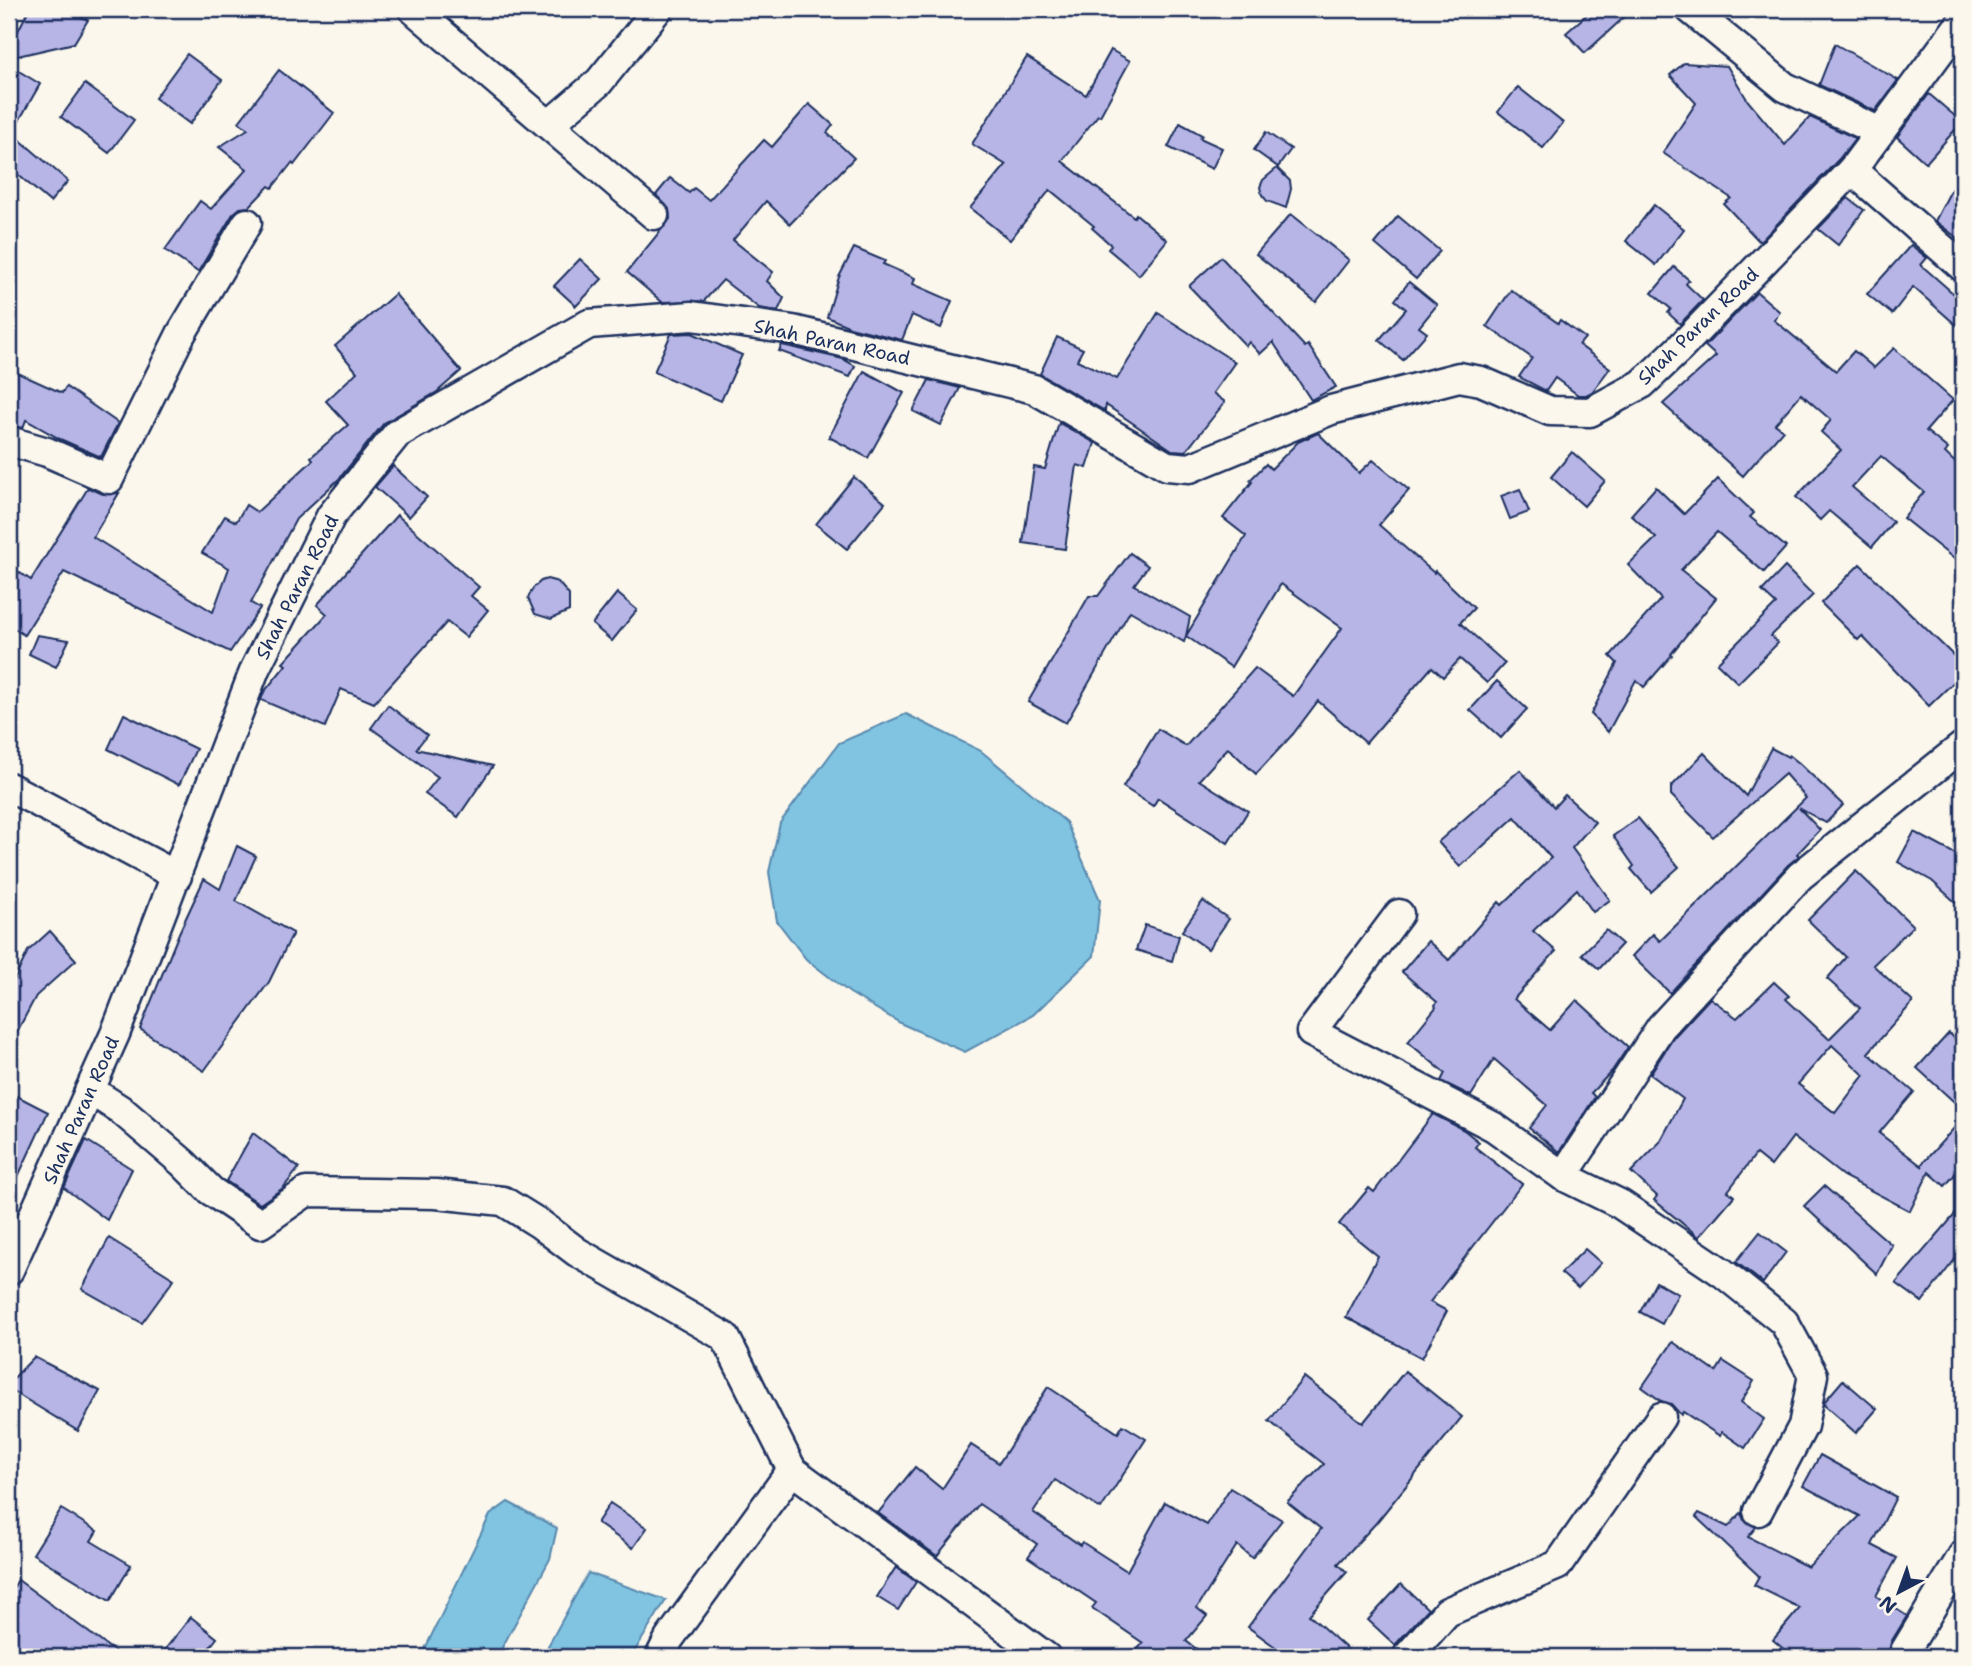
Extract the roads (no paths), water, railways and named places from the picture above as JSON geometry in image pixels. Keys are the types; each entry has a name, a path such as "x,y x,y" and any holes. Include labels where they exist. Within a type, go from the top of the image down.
{"street":[{"path":"413,9 654,215"},
{"path":"550,124 599,82 658,9"},
{"path":"1704,13 1784,87 1880,132"},
{"name":"Shah Paran Road","path":"9,1270 120,1021 255,669 331,516 397,434 589,324 692,316 793,330 1034,389 1167,466 1190,468 1331,410 1459,377 1480,381 1550,411 1590,412 1642,384 1852,170 1963,20"},
{"path":"1852,170 1963,267"},
{"path":"9,441 47,452 109,479 181,334 247,223"},
{"path":"1563,1176 1661,1027 1800,876 1963,746"},
{"path":"9,788 177,876"},
{"path":"1399,914 1311,1031 1494,1127 1563,1176 1620,1204 1723,1273 1784,1322 1813,1375 1803,1426 1758,1511"},
{"path":"90,1090 121,1110 211,1191 260,1224 306,1192 436,1194 503,1201 577,1252 725,1337 793,1470 1046,1657"},
{"path":"1408,1657 1447,1612 1558,1565 1661,1417"},
{"path":"660,1657 669,1639 793,1470"},
{"path":"1905,1651 1963,1555"}],"water":[{"path":"906,714 981,751 1066,822 1100,900 1094,956 1033,1015 965,1052 902,1024 850,993 806,959 777,921 769,872 780,823 839,743"},
{"path":"508,1502 557,1528 550,1559 497,1657 421,1657 490,1515"},
{"path":"588,1573 666,1600 631,1657 542,1657"}]}
